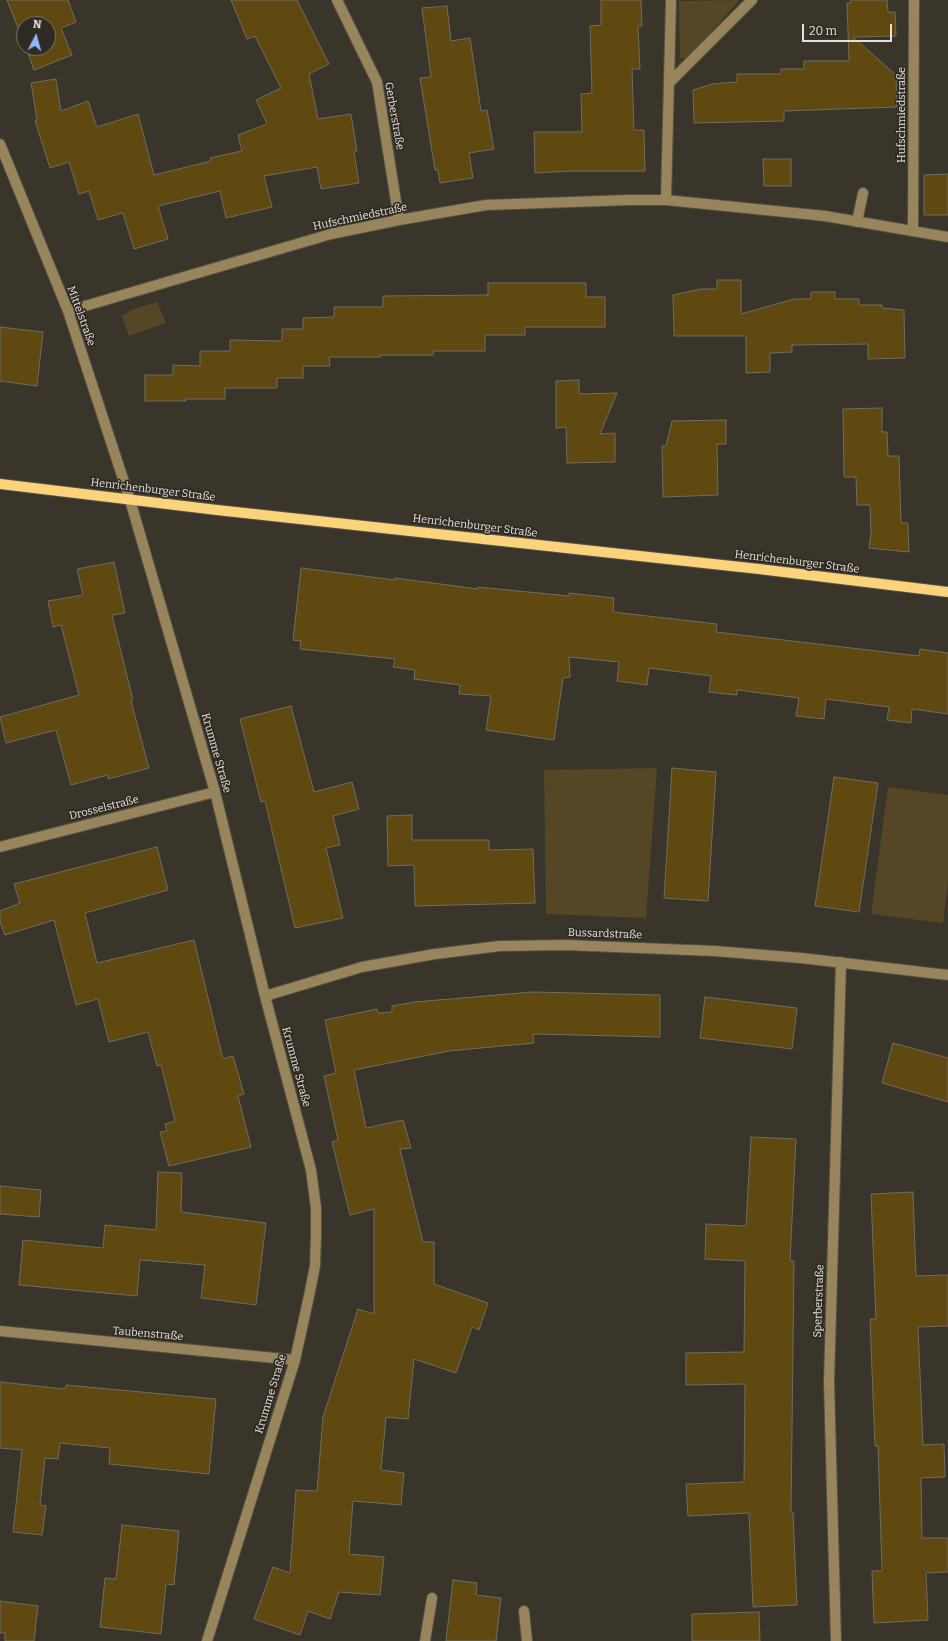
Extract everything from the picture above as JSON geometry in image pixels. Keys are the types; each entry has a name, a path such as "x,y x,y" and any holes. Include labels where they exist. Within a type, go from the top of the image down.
{"main road":[{"name":"Henrichenburger Straße","path":"0,484 130,500 760,569 948,592"}],"street":[{"name":"Gerberstraße","path":"338,0 377,82 399,220"},
{"path":"666,200 671,0"},
{"path":"669,83 752,0"},
{"name":"Hufschmiedstraße","path":"913,231 914,0"},
{"name":"Mittelstraße","path":"0,144 68,311 130,500"},
{"path":"857,222 863,193"},
{"name":"Hufschmiedstraße","path":"68,311 331,234 399,220 486,205 666,200 825,216 945,237"},
{"name":"Krumme Straße","path":"130,500 215,792 265,996 311,1170 316,1208 315,1266 295,1360 207,1641"},
{"name":"Drosselstraße","path":"0,847 215,792"},
{"name":"Bussardstraße","path":"265,996 362,967 435,954 500,946 566,945 714,951 841,962 948,975"},
{"name":"Sperberstraße","path":"836,1641 829,1382 841,962"},
{"name":"Taubenstraße","path":"0,1332 295,1360"},
{"path":"425,1641 432,1598"},
{"path":"524,1612 527,1641"}],"shaded area":[{"path":"738,0 738,2 688,58 680,58 679,1"},
{"path":"157,302 166,323 129,336 122,316 133,309"},
{"path":"657,768 646,918 546,914 544,770"},
{"path":"888,787 948,795 948,881 943,923 871,914"}],"building":[{"path":"7,0 68,0 76,22 61,28 72,55 34,70 29,56 56,56 56,16 16,16 16,23"},
{"path":"231,0 297,0 329,64 309,74 318,119 351,114 357,151 354,152 359,183 321,189 317,167 264,176 272,207 226,218 220,191 158,206 168,239 134,249 123,213 98,220 89,191 79,194 69,162 50,168 35,121 37,120 31,83 56,79 61,111 88,101 97,127 138,114 154,175 211,161 210,158 242,151 238,135 267,124 256,100 281,88 255,36 247,39"},
{"path":"601,0 641,0 642,26 638,26 640,69 632,69 634,130 644,130 645,171 572,171 535,173 534,132 582,132 581,94 592,93 590,26 601,25"},
{"path":"851,0 887,0 888,12 895,12 896,36 853,37 896,75 897,107 784,111 784,121 694,123 693,90 712,84 737,82 737,74 781,74 781,69 804,69 804,61 849,61 847,3 851,3"},
{"path":"447,6 451,41 470,38 481,111 487,110 494,149 469,153 473,178 440,183 438,170 435,170 420,78 431,77 422,8"},
{"path":"763,159 791,159 791,186 764,186"},
{"path":"948,174 948,215 924,215 924,175"},
{"path":"717,280 741,280 741,314 794,299 811,299 811,292 835,292 835,299 859,299 859,305 882,305 882,308 904,310 905,358 868,359 868,344 792,345 792,352 770,353 770,372 746,373 746,336 674,336 673,295 700,289 717,289"},
{"path":"488,283 586,283 586,297 605,297 605,327 525,327 525,335 485,335 485,351 434,351 433,355 381,355 381,357 329,357 330,366 303,366 303,378 277,378 277,388 225,388 225,399 145,401 145,375 173,375 173,365 200,366 200,351 230,351 230,340 282,341 282,329 303,329 303,318 334,317 334,307 383,307 383,296 488,295"},
{"path":"0,327 43,332 37,386 0,381"},
{"path":"579,380 579,394 617,393 600,434 615,433 615,462 567,463 566,427 556,428 556,381"},
{"path":"882,408 882,432 887,432 888,456 899,456 901,523 908,523 909,552 869,548 871,533 870,505 857,505 856,477 844,477 843,409"},
{"path":"726,420 726,444 717,444 718,495 663,497 662,446 666,446 672,421"},
{"path":"114,562 125,613 112,615 133,700 131,701 149,768 108,779 108,775 71,785 56,730 6,743 0,717 79,695 61,625 53,627 48,601 83,595 77,569"},
{"path":"301,568 478,589 478,587 569,596 569,593 614,598 613,612 717,624 716,632 919,656 920,649 948,653 948,714 912,709 911,723 887,720 889,707 826,699 824,719 796,716 799,698 737,690 737,695 709,692 711,676 649,668 647,685 617,681 619,662 569,657 570,677 563,678 554,740 486,730 491,696 459,694 460,685 414,679 415,670 393,667 395,659 300,649 301,641 293,640"},
{"path":"291,706 314,792 352,782 359,809 333,816 340,845 326,848 343,918 295,928 265,801 261,802 240,719"},
{"path":"672,768 716,772 708,901 664,898"},
{"path":"834,777 878,783 859,912 815,906"},
{"path":"412,815 412,840 489,840 489,850 533,849 535,903 415,906 414,865 388,866 387,816"},
{"path":"157,847 168,890 85,913 97,963 194,940 223,1059 233,1056 244,1094 238,1096 251,1147 169,1166 160,1132 167,1131 165,1124 175,1121 161,1065 157,1066 148,1032 109,1042 98,999 76,1005 54,920 5,935 0,922 0,911 20,903 14,884"},
{"path":"532,992 660,995 660,1037 533,1034 534,1043 449,1051 354,1070 366,1128 403,1120 411,1148 400,1149 423,1242 434,1242 434,1284 488,1303 479,1330 472,1327 456,1373 414,1359 408,1419 386,1417 381,1470 404,1473 401,1505 353,1501 349,1554 384,1557 380,1595 339,1592 330,1619 308,1611 300,1635 254,1619 273,1567 290,1573 296,1490 317,1491 323,1417 358,1309 374,1314 374,1209 350,1215 332,1142 338,1140 324,1076 336,1073 325,1020 377,1009 378,1013 392,1012 392,1006 415,1002"},
{"path":"705,997 797,1008 792,1049 700,1038"},
{"path":"893,1043 948,1058 948,1102 882,1083"},
{"path":"751,1137 796,1139 790,1261 794,1261 791,1512 793,1512 797,1605 753,1607 749,1513 688,1516 686,1484 744,1482 745,1384 686,1385 686,1353 744,1352 745,1261 705,1259 706,1224 746,1226"},
{"path":"158,1172 182,1173 181,1212 266,1223 256,1305 201,1298 205,1265 140,1260 137,1296 19,1285 23,1240 103,1248 105,1225 156,1230"},
{"path":"0,1186 41,1190 39,1217 0,1214"},
{"path":"913,1192 916,1276 948,1275 948,1326 918,1327 923,1445 944,1444 945,1477 921,1478 922,1538 948,1538 948,1572 926,1573 928,1620 874,1623 872,1571 882,1571 878,1446 875,1446 870,1319 876,1319 871,1194"},
{"path":"0,1382 65,1389 66,1385 216,1399 209,1474 109,1464 110,1448 60,1443 58,1459 45,1458 40,1505 46,1506 42,1535 13,1532 22,1450 0,1448"},
{"path":"122,1525 179,1531 174,1585 166,1584 161,1634 100,1627 105,1578 116,1579"},
{"path":"453,1580 477,1583 476,1595 501,1598 496,1641 446,1641"},
{"path":"0,1601 38,1606 34,1641 5,1641 5,1633 0,1633"},
{"path":"759,1612 760,1641 692,1641 692,1614"}]}
